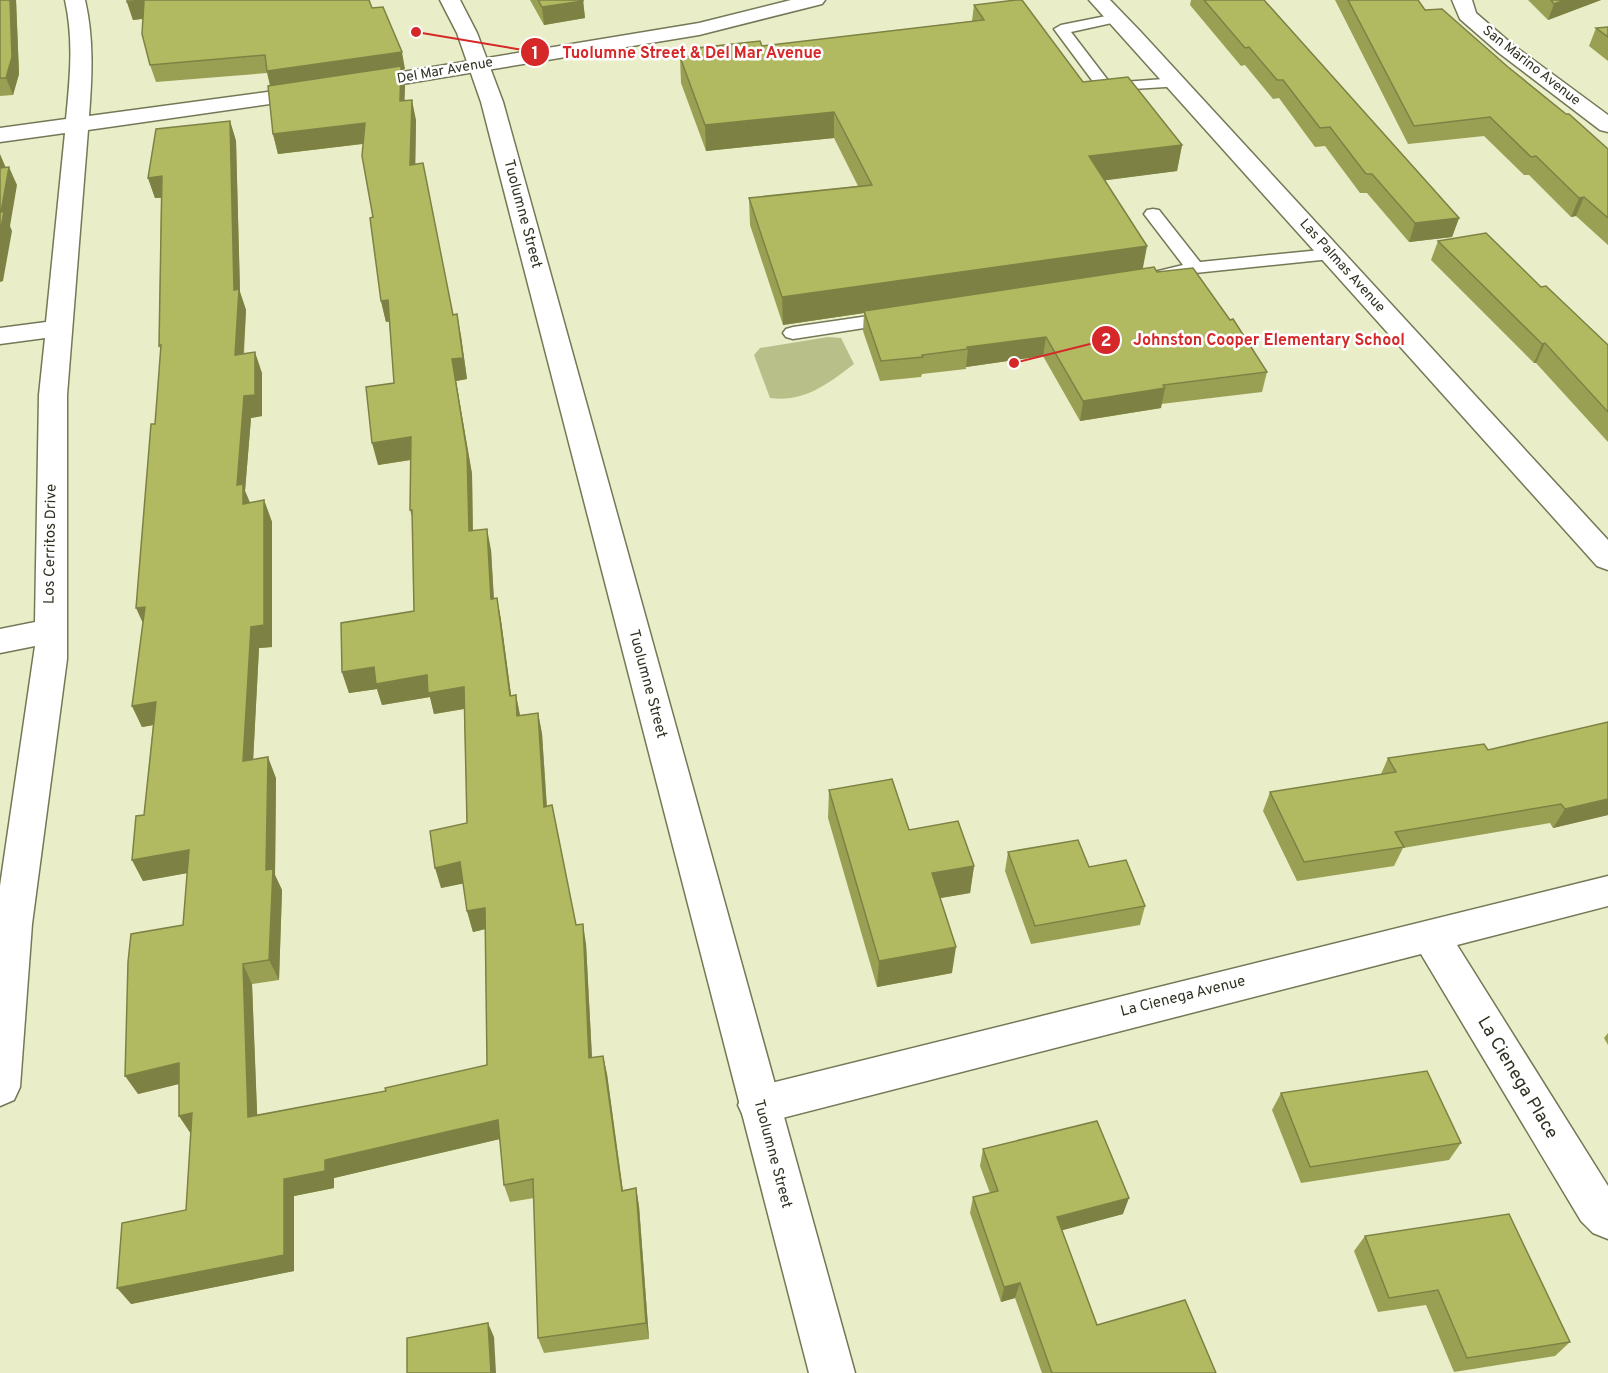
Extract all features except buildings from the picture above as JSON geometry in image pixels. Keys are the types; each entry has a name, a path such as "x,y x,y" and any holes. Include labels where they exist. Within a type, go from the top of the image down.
{"street":[{"name":"Los Cerritos Drive","path":"0,1087 14,924 51,659 53,395 82,66 80,22 75,0"},
{"name":"Tuolumne Street","path":"450,0 480,65 495,114 831,1373"},
{"name":"Del Mar Avenue","path":"0,135 349,87 699,29 815,0"},
{"name":"Las Palmas Avenue","path":"1099,0 1608,559"},
{"name":"San Marino Avenue","path":"1462,0 1467,15 1506,49 1608,125"},
{"path":"0,336 59,328"},
{"path":"0,641 50,632"},
{"name":"La Cienega Avenue","path":"759,1105 1608,891"},
{"name":"La Cienega Place","path":"1430,935 1596,1206 1608,1218"}],"lane":[{"path":"1116,18 1060,29 1106,88 1177,83"},
{"path":"1153,214 1195,268"},
{"path":"1134,282 1195,268 1331,254"},
{"path":"793,333 910,315"}],"green space":[{"path":"828,337 841,338 854,364 825,385 804,395 782,399 770,398 754,355 760,348"}],"place":[{"name":"Tuolumne Street & Del Mar Avenue","path":"416,32"},
{"name":"Johnston Cooper Elementary School","path":"1014,363"}]}
